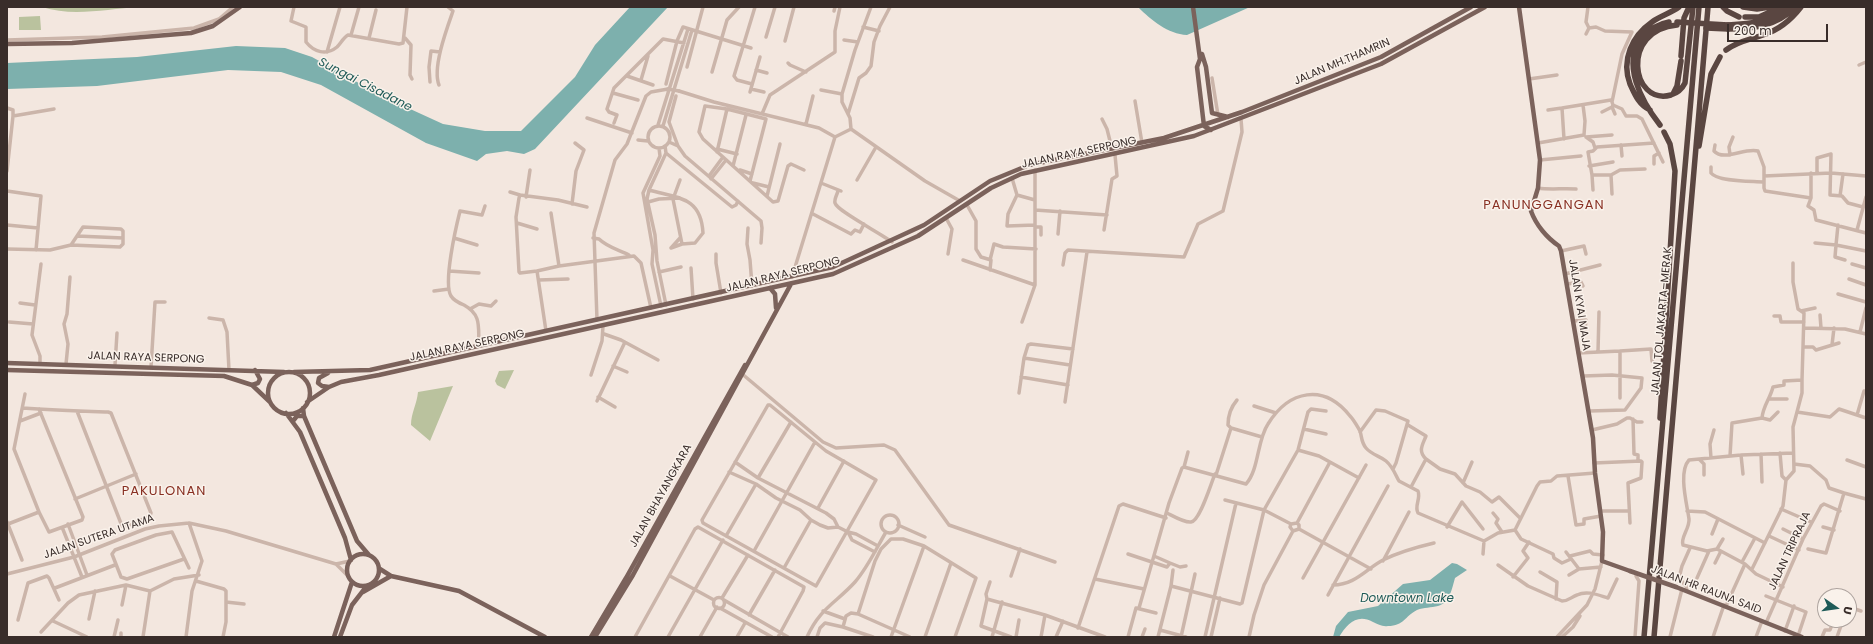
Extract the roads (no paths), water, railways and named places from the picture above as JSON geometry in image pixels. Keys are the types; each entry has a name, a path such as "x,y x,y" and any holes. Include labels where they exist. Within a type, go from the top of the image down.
{"highway":[{"path":"1650,110 1642,107 1628,79 1626,68 1631,46 1645,28 1679,7"},
{"path":"1673,94 1677,86 1684,18 1689,7"},
{"path":"1677,24 1658,29 1650,35 1638,53 1637,63 1640,80 1650,92 1658,96 1673,94 1685,83 1693,7"},
{"name":"JALAN TOL JAKARTA–MERAK","path":"1644,637 1699,7"},
{"name":"JALAN TOL JAKARTA–MERAK","path":"1654,637 1708,7"},
{"path":"1723,7 1727,11 1742,17 1759,17 1781,7"},
{"path":"1743,7 1757,9 1770,7"},
{"path":"1728,27 1762,22 1771,19 1789,7"},
{"path":"1660,125 1650,110 1636,82 1633,63 1634,53 1640,41 1647,33 1656,26 1677,24 1728,27 1763,27 1784,17 1796,7"},
{"path":"1726,50 1741,40 1765,35 1777,29 1801,7"},
{"path":"1695,164 1704,124 1711,74 1720,58"},
{"path":"1660,446 1661,371 1675,178 1674,158 1670,144 1664,132"}],"main road":[{"path":"7,44 72,42 191,33 213,26 240,7"},
{"path":"1195,7 1201,53 1206,67 1211,112 1228,117"},
{"name":"JALAN MH.THAMRIN","path":"1215,122 1381,57 1471,7"},
{"name":"JALAN RAYA SERPONG","path":"307,402 329,387 341,382 603,326 833,274 931,229 991,188 1012,178 1034,170 1166,144 1211,130 1381,64 1485,7"},
{"name":"JALAN KYAI MAJA","path":"1519,7 1540,160 1538,188 1532,214 1550,241 1559,246 1561,251 1592,430 1595,473 1603,532 1602,561"},
{"path":"1466,10 1468,15"},
{"path":"1201,53 1198,67 1204,126 1211,130"},
{"name":"JALAN RAYA SERPONG","path":"294,372 370,370 833,267 892,242 924,225 990,181 1009,172 1030,165 1164,138 1215,122"},
{"path":"898,238 901,244"},
{"name":"JALAN BHAYANGKARA","path":"591,637 629,573 791,284"},
{"path":"770,288 775,294 776,310"},
{"name":"JALAN RAYA SERPONG","path":"7,363 151,366 284,372"},
{"name":"JALAN RAYA SERPONG","path":"7,370 224,376 252,385 270,402"},
{"path":"252,385 258,383 260,379 255,370"},
{"path":"286,414 303,408 309,396 308,384 300,375 294,372 284,372 273,378 268,389 270,402 276,410 286,414 293,421 300,432 345,538 350,560 347,570 348,576 352,582 361,587 371,585 378,578 380,569"},
{"path":"328,372 319,378 318,383 322,386 329,387"},
{"name":"JALAN BHAYANGKARA","path":"595,637 633,575 741,373"},
{"path":"303,408 304,416 357,541 368,555 376,560 380,569 391,576 459,591 545,637"},
{"path":"293,421 297,416 304,416"},
{"path":"350,560 359,554 368,555"},
{"name":"JALAN HR RAUNA SAID","path":"1602,561 1725,605 1800,636"},
{"path":"359,595 391,576"},
{"path":"334,637 352,582"},
{"path":"340,637 350,609 366,586"}],"street":[{"path":"7,40 87,38 194,28 219,18 233,7"},
{"path":"294,7 291,21 306,27 306,42 313,50 327,52 337,47 346,36 351,35 399,44 403,43 405,38 407,7"},
{"path":"327,52 340,7"},
{"path":"351,35 358,7"},
{"path":"439,85 436,78 440,52 453,11 448,7"},
{"path":"687,67 703,7"},
{"path":"712,72 720,39 729,16 738,7"},
{"path":"752,84 736,80 734,76 755,7"},
{"path":"766,37 775,7"},
{"path":"785,41 794,7"},
{"path":"762,114 770,95 835,52 835,31 840,7"},
{"path":"871,7 863,27 842,94 842,102 848,114 851,129 925,181 960,201"},
{"path":"848,114 859,78 866,73 871,66 874,42 890,7"},
{"path":"1588,7 1586,22 1589,28"},
{"path":"369,38 376,10"},
{"path":"863,27 879,32"},
{"path":"1589,28 1596,27 1606,31 1632,32 1622,54 1616,89 1611,100 1615,114"},
{"path":"666,84 677,41 682,28 690,29 750,48"},
{"path":"1586,34 1589,28"},
{"path":"676,96 670,121 671,133 668,142 665,146 659,148 651,146 648,141 648,131 658,125 684,43 690,29"},
{"path":"663,126 690,29"},
{"path":"405,38 412,45 410,75 412,79"},
{"path":"614,123 617,115 609,112 608,110 614,88 664,39 684,43"},
{"path":"844,40 858,42"},
{"path":"430,82 429,67 431,50 440,52"},
{"path":"641,80 649,54"},
{"path":"760,58 750,90 764,92"},
{"path":"1859,65 1866,62"},
{"path":"788,63 806,72"},
{"path":"756,70 767,73"},
{"path":"1529,79 1557,75"},
{"path":"627,76 653,85"},
{"path":"1212,78 1218,115"},
{"path":"597,320 593,238 614,160 627,144 646,96 651,92 668,89 679,91 762,114 824,129 835,137"},
{"path":"821,90 842,94"},
{"path":"613,93 638,100"},
{"path":"806,124 813,96"},
{"path":"1548,110 1611,100"},
{"path":"1135,101 1142,143"},
{"path":"751,182 766,122 765,118 708,105 704,107 699,132 703,140 717,150 725,159 773,202 778,201 789,165 804,170"},
{"path":"1583,105 1585,136"},
{"path":"1602,112 1612,106 1622,109 1626,116 1637,116 1642,119 1663,162"},
{"path":"7,108 13,110 7,171"},
{"path":"1562,108 1564,139"},
{"path":"13,116 54,109"},
{"path":"717,150 727,109"},
{"path":"733,166 746,114"},
{"path":"587,118 632,133"},
{"path":"1102,118 1107,129 1112,149"},
{"path":"1063,265 1066,251 1184,257 1198,224 1223,211 1242,132 1241,119"},
{"path":"658,125 663,126 671,133 685,156 761,221 761,243"},
{"path":"792,277 813,214 835,137 851,129"},
{"path":"1538,143 1585,136 1612,135"},
{"path":"1585,136 1593,142 1595,148"},
{"path":"1730,155 1729,147 1733,137"},
{"path":"638,140 648,141"},
{"path":"668,142 678,146"},
{"path":"572,204 576,172 584,150 574,143"},
{"path":"1592,190 1592,175 1589,166 1588,153 1594,151 1595,148 1654,143"},
{"path":"767,196 780,144"},
{"path":"1621,145 1622,156"},
{"path":"1715,145 1715,152 1730,155 1743,151 1758,151 1762,160 1764,188 1768,192 1810,198"},
{"path":"664,305 655,256 648,202 649,190 666,153 665,146"},
{"path":"857,180 876,147"},
{"path":"653,235 643,196 660,156 659,148"},
{"path":"717,150 737,154"},
{"path":"666,153 732,207 736,206 738,201"},
{"path":"1654,164 1654,156 1659,153"},
{"path":"1817,173 1817,158 1831,154 1830,195 1844,197 1848,203 1863,207"},
{"path":"1104,230 1112,180 1117,176 1115,155"},
{"path":"1540,160 1581,156"},
{"path":"710,177 725,159"},
{"path":"1589,166 1613,162"},
{"path":"1711,167 1712,174 1723,178 1735,181 1763,182"},
{"path":"1592,175 1611,174 1620,170 1645,168"},
{"path":"526,196 530,170"},
{"path":"737,170 752,174"},
{"path":"1022,322 1035,285 1036,249 1034,170"},
{"path":"652,173 656,175"},
{"path":"1764,176 1811,173 1866,176"},
{"path":"1811,173 1810,198 1808,206 1814,210 1816,220 1866,233"},
{"path":"1611,174 1612,194"},
{"path":"1840,196 1843,174"},
{"path":"1012,178 1017,194 1008,214 1007,226 1041,227 1041,235"},
{"path":"680,180 673,199 682,244"},
{"path":"751,182 769,187"},
{"path":"821,183 840,191 834,201 836,206 853,219 879,232 892,242"},
{"path":"1538,188 1576,189"},
{"path":"649,190 674,195 681,198 698,211 703,231 702,236 695,243 682,244 671,248 680,238"},
{"path":"7,191 41,196 36,250"},
{"path":"510,192 520,196 558,200 586,207"},
{"path":"658,199 659,193"},
{"path":"1017,194 1035,200"},
{"path":"520,196 517,206 519,273 629,255"},
{"path":"1857,230 1866,197"},
{"path":"648,202 658,199 681,198"},
{"path":"967,205 976,221 976,249 981,257 990,260"},
{"path":"480,345 478,318 470,309 456,301 451,296 449,289 449,271 460,211 482,215 485,206"},
{"path":"1035,210 1107,216"},
{"path":"1058,234 1060,211"},
{"path":"551,213 559,266"},
{"path":"813,214 851,234 856,230 860,232 864,224"},
{"path":"946,218 952,229 948,254"},
{"path":"517,224 537,229"},
{"path":"7,225 38,228"},
{"path":"1838,225 1835,257 1845,260"},
{"path":"7,249 36,250 62,248 71,245 120,247 123,244 123,231 121,229 83,227 71,245"},
{"path":"748,228 746,244 750,260 752,286"},
{"path":"77,236 123,238"},
{"path":"454,238 477,245"},
{"path":"593,238 599,239 605,245 619,249 637,258 640,263 651,308"},
{"path":"1815,242 1866,251"},
{"path":"990,270 990,260 994,244 1003,247 1036,249"},
{"path":"1561,251 1584,246 1586,247 1586,254"},
{"path":"1065,402 1087,252"},
{"path":"716,254 721,293"},
{"path":"655,256 652,264 662,294"},
{"path":"962,260 1035,285"},
{"path":"1752,570 1784,504 1786,480 1794,471 1793,427 1802,393 1804,314 1798,309 1793,282 1793,262"},
{"path":"40,364 40,356 33,337 33,324 41,264"},
{"path":"1852,264 1866,268"},
{"path":"1565,274 1600,265"},
{"path":"659,272 681,267"},
{"path":"691,268 693,299"},
{"path":"449,271 480,272"},
{"path":"537,271 546,331"},
{"path":"66,364 68,344 64,324 67,314 70,277"},
{"path":"539,280 568,279"},
{"path":"1849,279 1866,285"},
{"path":"1567,284 1581,282 1583,286"},
{"path":"434,291 449,289"},
{"path":"1838,294 1866,302"},
{"path":"470,309 478,304 491,306 496,301"},
{"path":"151,366 155,302 165,302"},
{"path":"20,303 35,305"},
{"path":"1802,311 1815,308"},
{"path":"1860,332 1866,308"},
{"path":"1598,352 1599,312"},
{"path":"1820,315 1821,328"},
{"path":"1774,316 1780,316 1781,322 1804,322"},
{"path":"209,318 220,318 223,320 227,332 229,370"},
{"path":"1573,321 1586,320 1586,330"},
{"path":"9,322 33,324"},
{"path":"591,375 604,334 603,326"},
{"path":"1804,328 1834,328 1866,334"},
{"path":"1832,345 1834,328"},
{"path":"115,366 117,333"},
{"path":"604,334 625,342 658,360"},
{"path":"615,407 598,399 625,342"},
{"path":"1803,347 1813,347 1816,350 1839,343"},
{"path":"1019,393 1026,347 1031,344 1073,349"},
{"path":"1578,353 1651,348 1652,361"},
{"path":"1620,351 1620,398"},
{"path":"1024,358 1070,364"},
{"path":"613,366 627,372"},
{"path":"741,373 830,446 836,448 884,445 895,450 949,525 1055,562"},
{"path":"1582,376 1619,376 1642,378 1641,388 1630,400 1627,408 1589,411"},
{"path":"1021,377 1068,385"},
{"path":"1762,418 1764,406 1770,399 1773,387 1784,385 1784,381 1802,380"},
{"path":"1857,415 1864,391 1866,391"},
{"path":"25,394 14,449 48,532 83,518 40,411"},
{"path":"1184,467 1246,484 1253,470 1262,436 1267,425 1276,414 1289,402 1305,394 1323,395 1337,401 1350,416 1360,432 1362,442 1367,450 1385,460 1397,474 1399,481 1411,487 1419,494 1417,508 1418,513 1446,527 1484,541"},
{"path":"1770,399 1786,399"},
{"path":"1237,400 1231,408 1228,425 1231,428 1262,436"},
{"path":"768,405 791,422 826,451 874,478 876,483 818,584 813,585 702,522 702,519 768,405"},
{"path":"1254,406 1276,414"},
{"path":"23,408 40,411 77,411 111,413 151,515 124,527 77,411"},
{"path":"1797,412 1833,416 1836,410 1839,409 1857,415 1866,416"},
{"path":"1171,586 1240,604 1244,601 1264,510 1298,450 1309,410 1326,411"},
{"path":"1360,432 1367,426 1375,410 1406,420 1408,425 1426,435 1420,450 1421,454 1426,459 1443,470 1455,474 1463,483 1480,492 1492,502 1499,497 1520,518"},
{"path":"20,421 40,411"},
{"path":"1730,456 1732,423 1762,418 1770,420 1778,412"},
{"path":"1592,430 1616,424 1627,418 1633,419 1637,422 1642,422"},
{"path":"1633,419 1634,454 1638,455 1638,461"},
{"path":"758,478 791,422"},
{"path":"1393,469 1408,425"},
{"path":"1167,513 1189,522 1194,520 1199,514 1215,475 1231,428"},
{"path":"1304,429 1326,434"},
{"path":"1711,458 1710,444 1714,430"},
{"path":"754,551 815,442"},
{"path":"1298,450 1319,456 1359,478"},
{"path":"1128,637 1136,608 1139,608 1167,513 1188,452"},
{"path":"1780,453 1782,476 1786,480"},
{"path":"1783,587 1756,574 1743,563 1719,550 1709,551 1690,548 1682,543 1689,526 1684,490 1685,468 1689,460 1741,455 1793,453"},
{"path":"1761,454 1762,482"},
{"path":"1741,455 1743,474"},
{"path":"1411,487 1426,459"},
{"path":"1700,460 1704,464 1704,474"},
{"path":"1848,460 1866,467"},
{"path":"818,508 844,461"},
{"path":"735,462 758,478 787,492 804,503 818,508 834,519 838,527"},
{"path":"1297,523 1330,462"},
{"path":"1463,483 1472,462"},
{"path":"1594,463 1642,462 1642,474 1640,478 1628,483 1630,523"},
{"path":"1303,578 1366,464"},
{"path":"1794,464 1809,465 1826,480 1829,488 1844,493 1866,497"},
{"path":"729,472 756,484 769,494 800,510 811,520 828,528 838,527 856,534 878,546"},
{"path":"1515,530 1540,482 1552,481 1557,476 1595,473"},
{"path":"75,499 136,474"},
{"path":"1568,476 1576,525 1584,524 1584,518 1601,513 1629,511"},
{"path":"726,536 756,484"},
{"path":"1328,595 1388,486"},
{"path":"1808,549 1826,553 1840,511 1844,493"},
{"path":"1225,500 1264,510 1291,524 1297,523"},
{"path":"1446,527 1462,502 1483,529"},
{"path":"1205,637 1236,503"},
{"path":"1078,628 1115,516 1121,504 1166,518"},
{"name":"JALAN TRIPRAJA","path":"1756,637 1777,601 1811,522 1823,504 1840,511"},
{"path":"1781,509 1811,522"},
{"path":"1687,511 1705,512 1765,543"},
{"path":"22,560 7,523 39,512"},
{"path":"1382,561 1409,512"},
{"path":"1494,514 1498,519 1496,523 1502,532"},
{"path":"893,516 897,520 898,526 894,532 886,532 881,525 885,517 893,516"},
{"path":"784,568 811,520"},
{"path":"1712,534 1718,520"},
{"path":"186,637 192,591 202,561 189,523"},
{"name":"JALAN SUTERA UTAMA","path":"7,574 74,557 145,529 189,523 226,531 336,564 348,576"},
{"path":"1297,523 1300,525 1299,529"},
{"path":"68,524 87,575"},
{"path":"1291,524 1290,527 1293,531"},
{"path":"898,526 925,537"},
{"path":"62,527 82,577"},
{"path":"635,637 695,529 700,527 802,585 804,589 778,637"},
{"path":"1823,527 1834,530"},
{"path":"1249,637 1259,596 1293,531 1299,529 1371,569"},
{"path":"1783,529 1803,539"},
{"path":"1484,541 1493,535 1515,530"},
{"path":"1515,530 1522,539 1553,554 1554,558 1562,563 1570,558 1589,551 1593,554 1603,555"},
{"path":"848,532 852,540 874,552"},
{"path":"807,637 823,611 856,580 886,532"},
{"path":"184,559 128,580 121,577 115,565 112,554 115,550 156,535 171,533 174,534 189,568"},
{"path":"1768,536 1799,550"},
{"path":"858,614 875,561 881,549 887,541 899,538 924,546 974,576 976,580 955,637"},
{"path":"1713,637 1725,605 1755,538"},
{"path":"1715,563 1723,539"},
{"path":"668,637 723,540"},
{"path":"1483,554 1484,541"},
{"path":"1513,577 1528,558 1523,551 1529,542"},
{"path":"1334,585 1349,583 1382,561 1417,547 1434,543"},
{"path":"891,637 924,546"},
{"path":"1670,637 1686,586 1679,578 1682,566 1690,548"},
{"path":"1011,576 1020,549"},
{"path":"1697,578 1709,551"},
{"path":"1566,552 1579,569"},
{"path":"1128,554 1168,567 1170,563"},
{"path":"700,637 718,608 724,605 723,599 748,555"},
{"path":"1154,556 1180,567 1186,566"},
{"name":"JALAN SUTERA UTAMA","path":"336,564 350,560"},
{"name":"JALAN KYAI MAJA","path":"1581,613 1593,593 1602,561"},
{"path":"925,637 951,563"},
{"path":"55,588 115,565"},
{"path":"1498,565 1513,577 1528,586 1556,599 1568,600 1578,594 1593,593 1608,598 1617,579"},
{"path":"1569,575 1579,569 1601,567"},
{"path":"750,615 775,570"},
{"path":"1158,637 1174,570"},
{"path":"1540,572 1557,582 1556,599"},
{"path":"1181,636 1195,574"},
{"path":"41,632 53,621 72,599 79,595 126,585 150,591 174,580 198,575"},
{"path":"18,620 28,583 47,576 55,588 59,600"},
{"path":"670,576 714,600 717,598 723,599 788,637"},
{"path":"1635,637 1639,581 1636,576"},
{"path":"1095,579 1144,589"},
{"path":"196,581 224,589 226,591 226,622 223,637"},
{"path":"990,582 980,625 1011,637"},
{"path":"122,604 126,585"},
{"path":"89,618 95,591"},
{"path":"143,637 150,591"},
{"path":"1766,596 1806,612 1800,636"},
{"path":"1211,637 1220,598"},
{"path":"987,599 1045,615 1105,637"},
{"path":"714,600 714,605 718,608 772,637"},
{"path":"226,602 244,604"},
{"path":"992,637 995,632 1002,602"},
{"path":"1785,630 1794,606"},
{"path":"1139,608 1156,613"},
{"path":"1857,610 1861,611"},
{"path":"823,611 844,619"},
{"path":"1557,637 1581,613"},
{"path":"1562,637 1577,622 1581,613"},
{"path":"843,627 844,619 848,614 858,614 893,631 910,637"},
{"path":"1041,637 1045,615"},
{"path":"114,637 118,620"},
{"path":"1016,637 1019,620"},
{"path":"53,621 88,637"},
{"path":"1056,637 1063,622"},
{"path":"737,637 745,623"},
{"path":"817,637 820,628 825,623 873,637"},
{"path":"1822,637 1825,630 1830,630 1831,628"},
{"path":"1142,637 1145,629"},
{"path":"1160,630 1186,637"},
{"path":"854,637 856,632"}],"water":[{"path":"630,7 668,7 535,149 524,154 507,151 486,154 477,161 426,143 321,85 281,72 228,70 97,86 7,89 7,63 137,57 236,46 285,48 312,57 384,97 443,124 485,131 521,131 575,77 595,45"},
{"path":"1138,7 1250,7 1187,35 1173,32 1160,26"},
{"name":"Downtown Lake","path":"1452,563 1457,564 1467,570 1455,578 1450,595 1442,604 1435,607 1417,610 1401,623 1393,626 1384,626 1367,620 1357,619 1345,628 1339,637 1333,637 1336,626 1348,612 1378,606 1403,584 1430,580"}],"district":[{"name":"PANUNGGANGAN","path":"1544,206"},
{"name":"PAKULONAN","path":"164,492"}],"water label":[{"name":"Sungai Cisadane","path":"365,85"}]}
